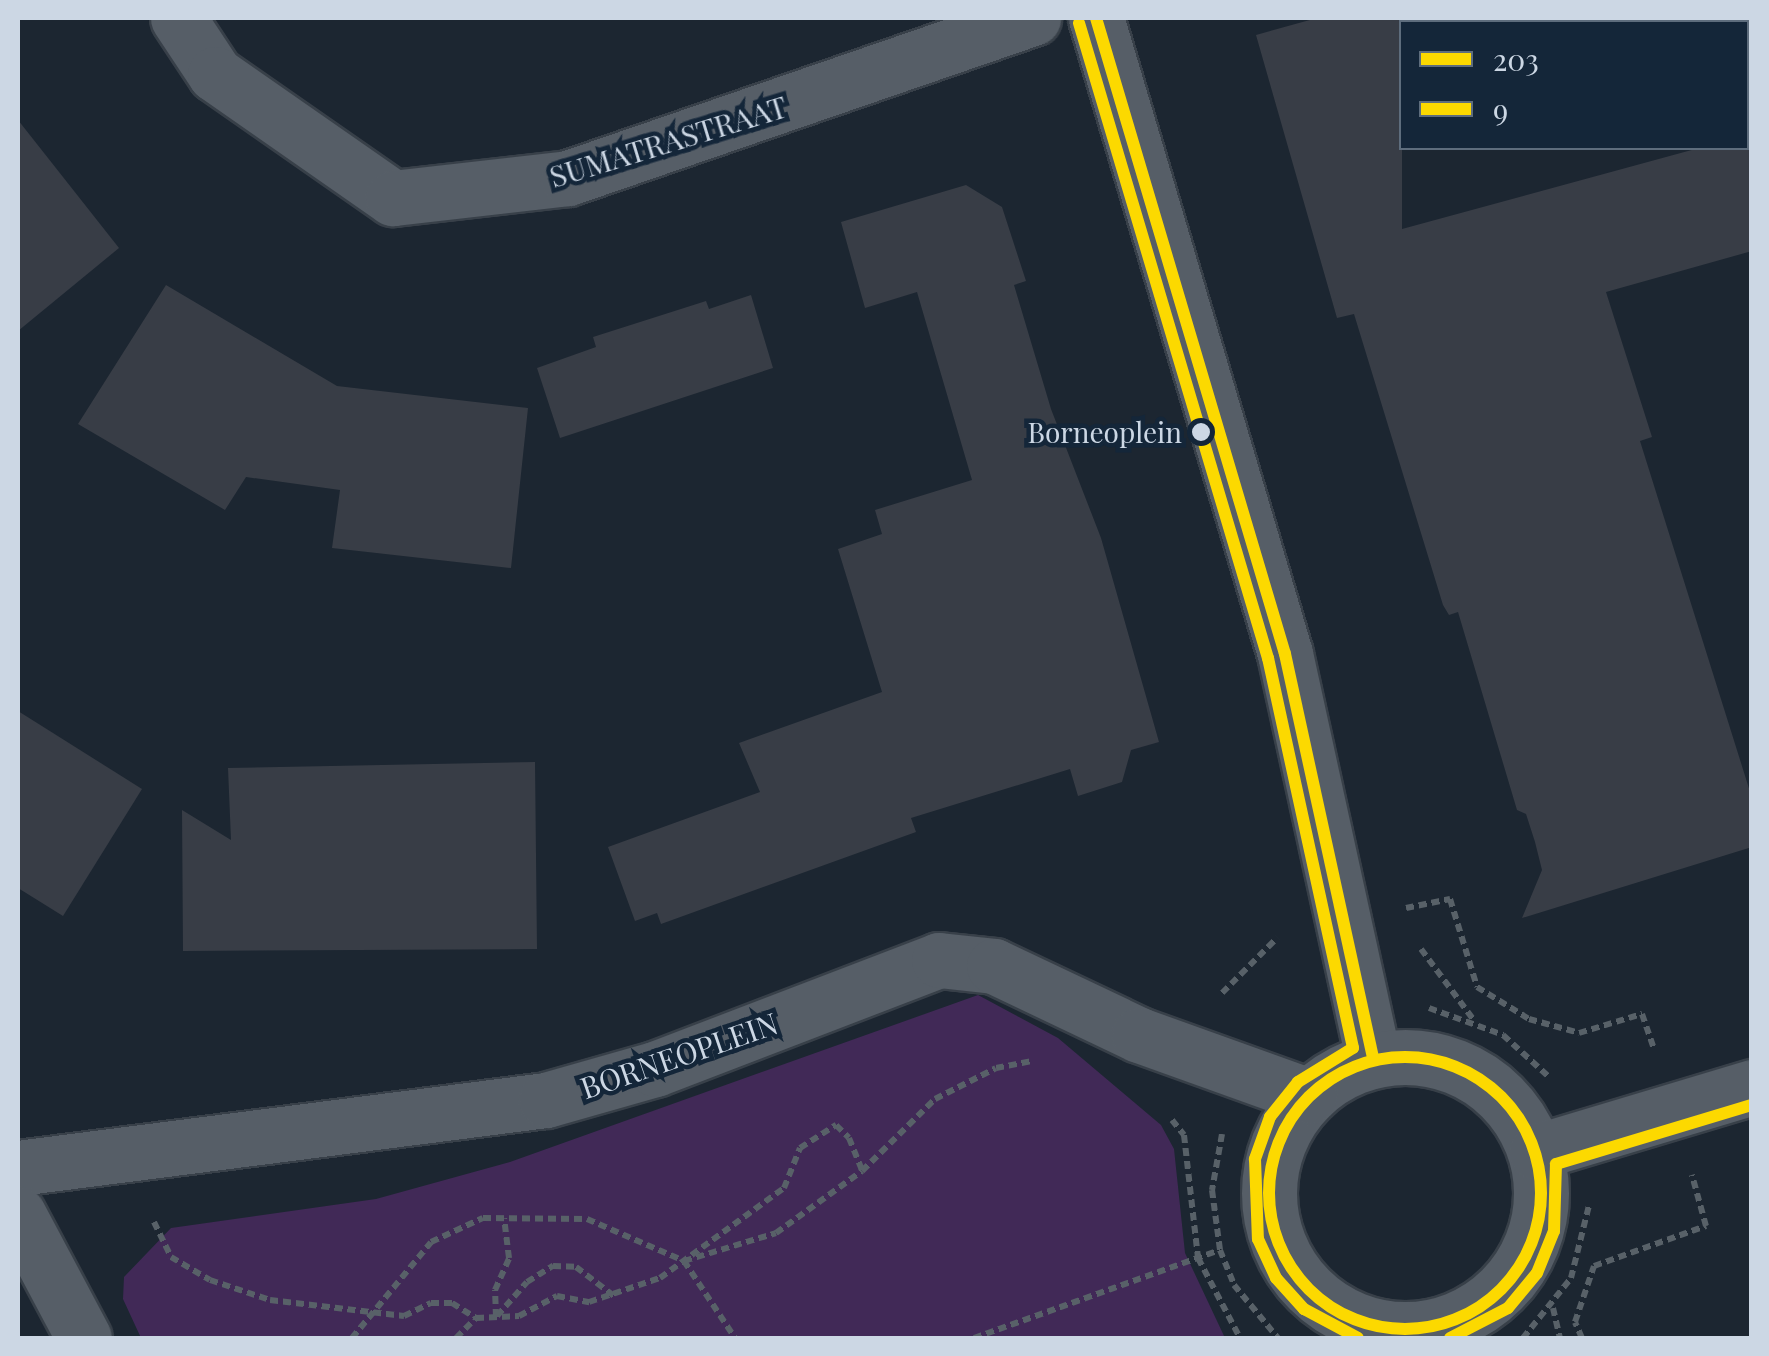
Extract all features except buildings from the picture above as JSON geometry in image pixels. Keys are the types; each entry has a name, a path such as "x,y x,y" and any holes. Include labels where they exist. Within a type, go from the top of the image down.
{"street":[{"name":"SUMATRASTRAAT","path":"178,18 215,74 394,198 568,178 1033,18"},
{"path":"1096,18 1268,592 1373,1059"},
{"name":"BORNEOPLEIN","path":"18,1168 546,1100 654,1069 939,960 994,966 1180,1049 1309,1096"},
{"path":"1415,1056 1454,1064 1560,1146 1522,1265 1470,1327 1380,1333 1317,1297 1291,1269 1275,1235 1272,1160 1286,1125 1309,1096 1373,1059 1415,1056"},
{"path":"1560,1146 1752,1087"},
{"path":"18,1214 84,1338"}],"path":[{"path":"1240,1338 1198,1258 1184,1135 1151,1095 1235,976 1279,936 1408,908"},
{"path":"154,1222 171,1257 210,1280 270,1300 404,1316 431,1303 452,1303 476,1318 519,1316 558,1296 588,1302 614,1296 684,1262 776,1233 862,1171 935,1099 996,1068 1047,1058"},
{"path":"684,1262 784,1188 800,1148 836,1125 849,1138 862,1171"},
{"path":"1523,1338 1553,1308 1583,1244 1590,1175 1560,1146"},
{"path":"352,1338 367,1313 432,1242 483,1218 586,1218 684,1262 736,1338"},
{"path":"496,1317 495,1290 509,1258 504,1218"},
{"path":"974,1338 1220,1250"},
{"path":"496,1317 527,1282 553,1266 576,1268 614,1296"},
{"path":"1553,1308 1560,1338"},
{"path":"456,1338 476,1318"}],"shaded area":[{"path":"978,995 1058,1038 1161,1125 1174,1149 1185,1253 1225,1338 141,1338 123,1299 124,1277 171,1228 376,1199 510,1162"}],"transit line":[{"name":"203","path":"1096,18 1285,654 1373,1059"},
{"name":"9","path":"1079,23 1268,658 1353,1048 1298,1082 1270,1117 1255,1159 1258,1239 1276,1278 1304,1309 1358,1338"},
{"name":"203","path":"1405,1057 1457,1067 1501,1097 1531,1141 1541,1193 1531,1245 1501,1289 1457,1319 1405,1329 1353,1319 1309,1289 1279,1245 1269,1193 1279,1141 1309,1097 1353,1067 1405,1057"},
{"name":"9","path":"1450,1338 1508,1308 1537,1273 1554,1231 1556,1164 1752,1105"}],"place":[{"name":"Borneoplein","path":"1201,432"}]}
